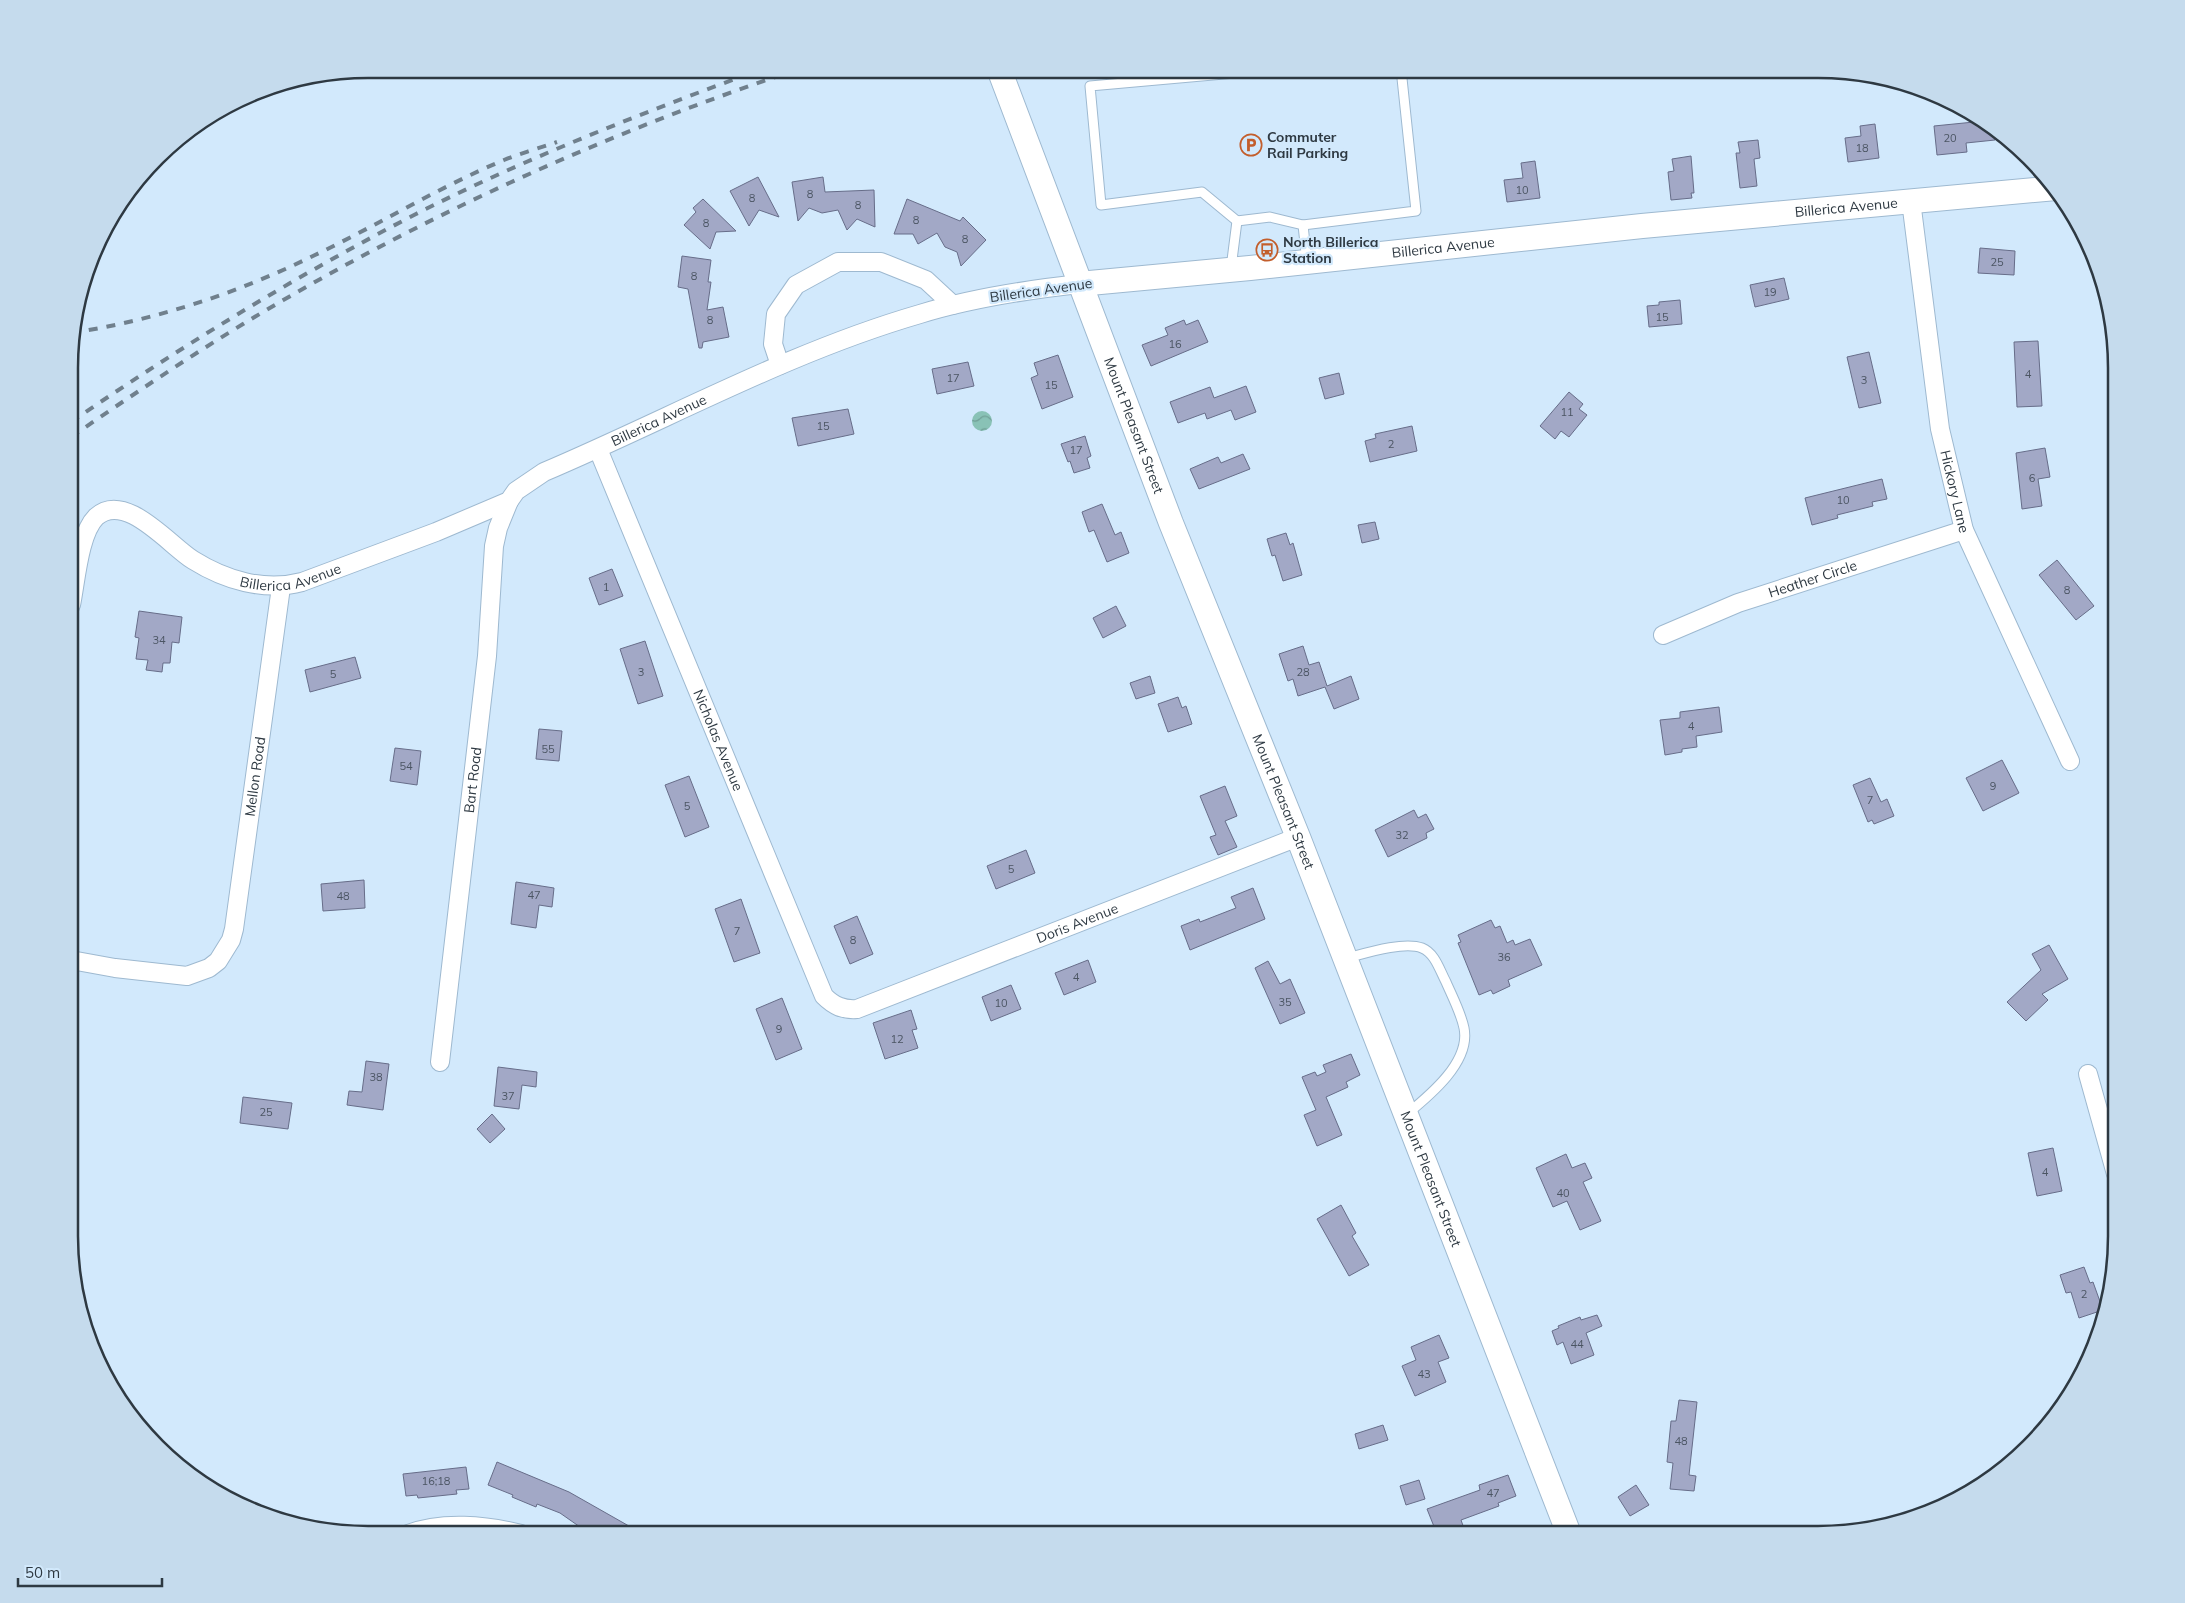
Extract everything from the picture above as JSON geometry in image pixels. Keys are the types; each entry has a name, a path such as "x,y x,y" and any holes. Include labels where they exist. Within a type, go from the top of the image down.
{"main road":[{"name":"Mount Pleasant Street","path":"1002,78 1171,523 1298,837 1566,1526"},
{"name":"Billerica Avenue","path":"1079,284 1231,270 1652,225 2046,189"}],"street":[{"name":"Hickory Lane","path":"1911,201 1940,429 1964,530 2070,761"},
{"path":"780,365 773,344 776,314 796,284 838,262 881,262 926,280 953,305"},
{"name":"Billerica Avenue","path":"78,571 83,546 95,518 103,512 110,510 134,515 146,522 192,559 212,570 251,584 280,587 302,582 427,535 509,501 516,491 536,477 780,365 886,324 953,305 1018,291 1079,284"},
{"name":"Nicholas Avenue","path":"598,449 824,996 840,1008 857,1009"},
{"name":"Bart Road","path":"440,1062 486,665 494,546 498,528 509,501"},
{"name":"Heather Circle","path":"1663,635 1738,603 1964,530"},
{"name":"Mellon Road","path":"78,961 115,968 187,976 209,968 218,961 232,940 280,587"},
{"name":"Doris Avenue","path":"857,1009 1298,837"},
{"path":"2088,1074 2108,1145"}],"lane":[{"path":"1180,78 1090,86 1101,206 1202,192 1237,221 1270,217 1303,225 1416,210 1402,78"},
{"path":"1231,270 1237,221"},
{"path":"1303,225 1307,262"},
{"path":"1344,958 1400,947 1414,946 1424,948 1434,957 1465,1029 1464,1043 1452,1070 1437,1088 1405,1116"}],"water":[{"path":"978,411 986,411 992,417 992,425 986,431 978,431 972,425 972,417"}],"building":[{"path":"1973,122 1995,138 1995,140 1966,143 1967,152 1937,155 1934,126"},
{"path":"1875,124 1879,158 1848,162 1845,138 1861,136 1860,126"},
{"path":"1758,140 1760,158 1754,159 1757,186 1740,188 1736,153 1740,153 1738,142"},
{"path":"1691,156 1694,193 1691,193 1692,198 1671,200 1668,172 1674,171 1672,159"},
{"path":"1535,161 1540,198 1507,202 1504,180 1523,178 1521,163"},
{"path":"758,177 779,217 759,210 749,226 730,191"},
{"path":"823,177 825,192 874,190 875,227 857,219 847,230 838,210 822,213 809,208 798,221 792,182"},
{"path":"703,199 736,231 716,232 710,249 684,225 696,212 693,208"},
{"path":"907,199 960,221 963,217 986,240 961,266 957,252 945,247 937,233 918,244 913,234 894,234"},
{"path":"1980,248 2015,251 2014,275 1978,273"},
{"path":"682,256 711,260 708,282 711,282 707,310 723,307 729,337 703,342 702,348 699,348 688,289 678,287"},
{"path":"1784,278 1789,299 1755,307 1750,285"},
{"path":"1680,300 1682,324 1649,327 1647,306 1659,305 1659,302"},
{"path":"1184,320 1186,325 1198,320 1208,342 1151,366 1142,345 1168,335 1165,328"},
{"path":"2038,341 2042,406 2017,407 2014,342"},
{"path":"1869,352 1881,403 1859,408 1847,357"},
{"path":"1058,355 1073,397 1042,409 1031,378 1038,375 1034,363"},
{"path":"968,362 974,386 937,394 932,369"},
{"path":"1339,373 1344,394 1325,399 1319,378"},
{"path":"1246,386 1256,412 1235,420 1231,410 1207,419 1205,413 1178,423 1170,402 1210,387 1214,398"},
{"path":"1569,392 1583,404 1579,409 1587,415 1569,437 1561,431 1555,439 1540,426"},
{"path":"848,409 854,434 798,446 792,418"},
{"path":"1412,426 1417,451 1370,462 1365,441 1376,438 1375,434"},
{"path":"1085,436 1091,456 1087,458 1090,468 1074,473 1061,444"},
{"path":"2045,448 2050,477 2038,479 2042,506 2022,509 2016,453"},
{"path":"1243,454 1250,469 1199,489 1190,469 1218,457 1221,463"},
{"path":"1882,479 1887,499 1872,502 1873,506 1837,515 1838,518 1812,525 1805,498"},
{"path":"1102,504 1115,535 1121,532 1129,553 1107,562 1094,530 1089,532 1082,512"},
{"path":"1375,522 1379,539 1362,543 1358,525"},
{"path":"1286,533 1290,545 1293,543 1302,575 1283,581 1275,555 1272,556 1267,539"},
{"path":"2057,560 2094,606 2076,620 2039,575"},
{"path":"612,569 623,596 599,605 589,578"},
{"path":"1116,606 1126,626 1103,638 1093,618"},
{"path":"139,611 182,617 179,643 172,642 170,663 163,663 162,672 146,670 148,660 136,659 139,638 135,637"},
{"path":"645,641 663,696 638,704 620,649"},
{"path":"1303,646 1309,665 1319,662 1327,686 1351,676 1359,699 1334,709 1325,687 1298,696 1293,679 1288,681 1279,654"},
{"path":"355,657 361,678 310,692 305,670"},
{"path":"1150,676 1155,693 1136,699 1130,683"},
{"path":"1178,697 1182,708 1186,706 1192,724 1168,732 1158,704"},
{"path":"1719,707 1722,732 1696,736 1697,747 1682,749 1682,752 1665,755 1660,720 1680,718 1680,712"},
{"path":"539,729 562,731 559,761 536,759"},
{"path":"395,748 421,751 417,785 390,781"},
{"path":"2002,760 2019,793 1983,811 1966,778"},
{"path":"689,776 709,827 685,837 665,785"},
{"path":"1870,778 1881,802 1887,799 1894,816 1874,824 1872,820 1868,822 1853,785"},
{"path":"1225,786 1237,816 1225,821 1237,847 1218,855 1210,837 1216,835 1200,796"},
{"path":"1414,810 1418,818 1426,814 1434,829 1426,833 1427,838 1388,857 1375,830"},
{"path":"1026,850 1035,873 996,889 987,866"},
{"path":"364,880 365,908 323,911 321,884"},
{"path":"516,882 554,888 552,907 539,905 536,928 511,924"},
{"path":"1253,888 1265,919 1190,950 1181,926 1199,919 1200,922 1236,908 1231,897"},
{"path":"741,899 760,953 734,962 715,909"},
{"path":"857,916 873,954 850,964 834,926"},
{"path":"1491,920 1495,928 1500,926 1507,943 1513,940 1515,945 1530,939 1542,965 1508,980 1510,986 1493,994 1491,990 1479,995 1458,943 1461,942 1458,935"},
{"path":"2049,945 2068,979 2042,994 2048,1000 2026,1021 2007,1002 2041,970 2032,954"},
{"path":"1088,960 1096,982 1064,995 1055,973"},
{"path":"1268,961 1280,984 1290,979 1305,1013 1280,1024 1255,968"},
{"path":"1011,985 1021,1009 991,1021 982,997"},
{"path":"782,998 802,1049 776,1060 756,1009"},
{"path":"911,1010 917,1029 912,1030 918,1048 885,1059 873,1023"},
{"path":"1351,1054 1360,1075 1346,1082 1348,1087 1326,1097 1342,1135 1317,1146 1304,1115 1316,1110 1302,1077 1315,1072 1317,1076 1326,1072 1323,1065"},
{"path":"366,1061 389,1064 383,1110 347,1105 349,1091 362,1092"},
{"path":"498,1067 537,1072 536,1087 522,1085 519,1109 494,1106"},
{"path":"243,1097 292,1103 288,1129 240,1123"},
{"path":"492,1114 505,1129 490,1143 477,1129"},
{"path":"2053,1148 2062,1191 2037,1196 2028,1153"},
{"path":"1566,1154 1572,1168 1585,1163 1592,1178 1583,1182 1601,1221 1580,1230 1567,1201 1553,1207 1536,1168"},
{"path":"1341,1205 1356,1233 1352,1236 1369,1265 1349,1276 1317,1219"},
{"path":"2084,1267 2090,1283 2093,1282 2100,1302 2098,1312 2079,1318 2071,1292 2066,1293 2060,1275"},
{"path":"1597,1315 1602,1326 1586,1333 1594,1355 1571,1364 1563,1342 1557,1345 1552,1331 1559,1328 1558,1326 1580,1317 1581,1320"},
{"path":"1439,1335 1449,1358 1438,1362 1446,1382 1415,1396 1402,1366 1416,1360 1411,1347"},
{"path":"1679,1400 1697,1402 1689,1475 1696,1476 1694,1491 1670,1489 1673,1463 1667,1462 1671,1421 1676,1421"},
{"path":"1383,1425 1388,1440 1359,1449 1355,1434"},
{"path":"497,1462 569,1492 629,1526 579,1526 560,1513 537,1504 536,1507 488,1485"},
{"path":"466,1467 469,1489 456,1490 457,1494 418,1498 417,1495 406,1496 403,1474"},
{"path":"1508,1475 1516,1496 1498,1503 1499,1506 1461,1520 1463,1526 1434,1526 1427,1509 1480,1490 1479,1485"},
{"path":"1419,1480 1425,1499 1406,1505 1400,1486"},
{"path":"1636,1485 1649,1505 1630,1516 1618,1497"}],"railway":[{"path":"78,417 155,366 283,287 416,214 544,154 738,78"},
{"path":"78,432 243,324 377,248 514,181 584,150 655,121 773,78"},
{"path":"80,331 165,313 226,293 286,269 432,194 510,157 557,142"}],"place":[{"name":"Commuter Rail Parking","path":"1251,145"},
{"name":"North Billerica Station","path":"1267,250"}]}
